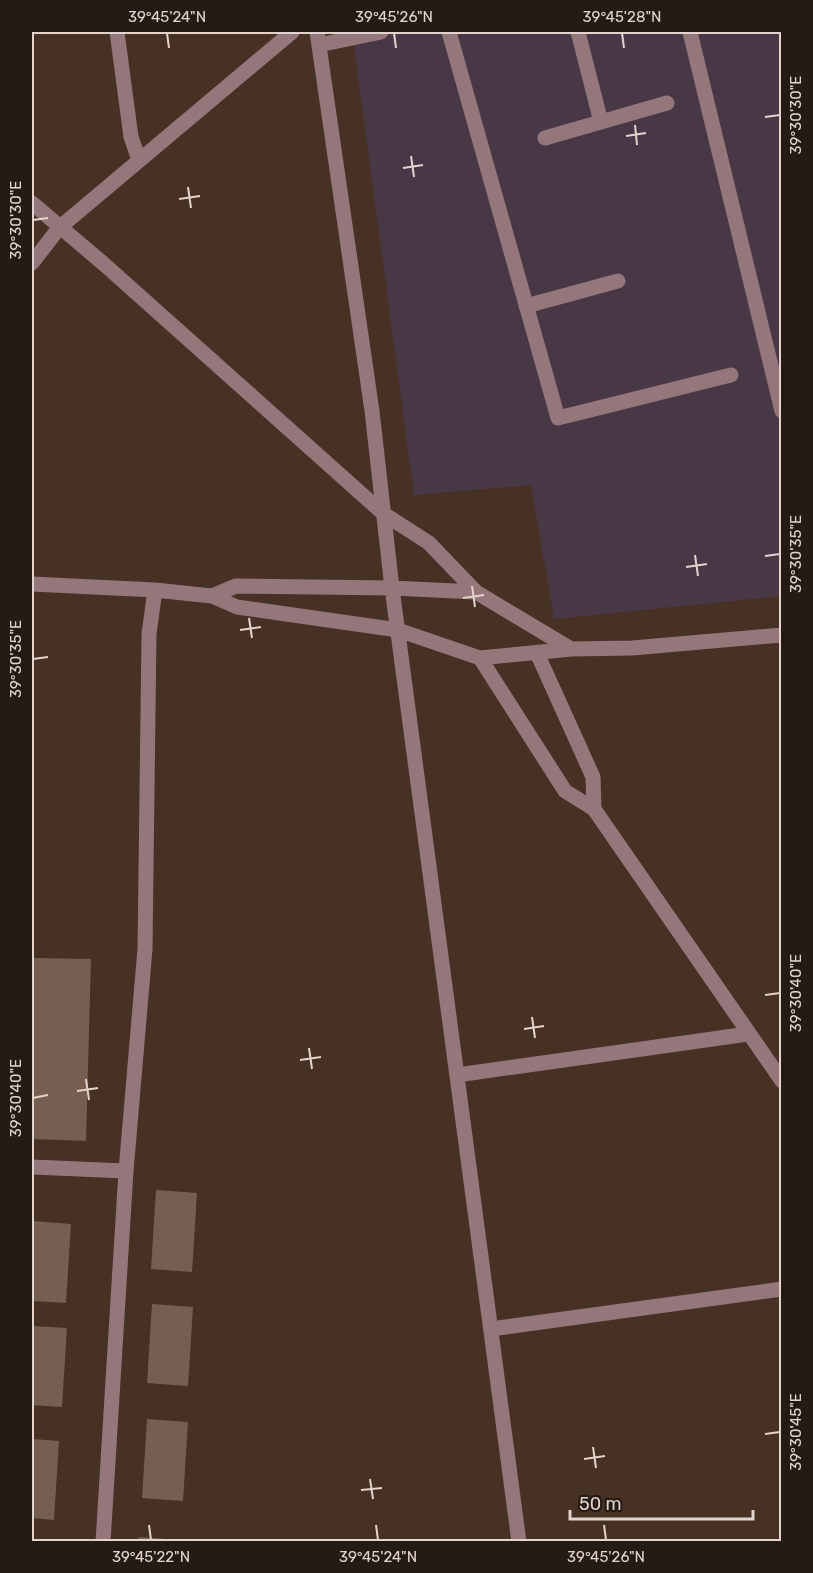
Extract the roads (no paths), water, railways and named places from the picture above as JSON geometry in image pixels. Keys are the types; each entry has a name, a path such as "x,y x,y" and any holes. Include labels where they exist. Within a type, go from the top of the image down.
{"street":[{"path":"117,32 131,137 139,160"},
{"path":"32,263 59,228 292,32"},
{"path":"381,32 318,38 372,411 392,588 519,1542"},
{"path":"449,32 558,418 731,375"},
{"path":"578,32 601,122"},
{"path":"690,32 782,411"},
{"path":"545,138 667,103"},
{"path":"32,203 105,265 384,514 429,543 476,592 571,649"},
{"path":"526,306 618,281"},
{"path":"32,584 155,590 212,596 237,607 398,630 480,658 571,649 632,648 782,635"},
{"path":"212,596 236,586 392,588 476,592"},
{"path":"103,1542 126,1171 145,949 149,634 155,590"},
{"path":"537,653 593,777 594,809"},
{"path":"480,658 565,791 594,809 782,1082"},
{"path":"457,1075 748,1034"},
{"path":"32,1167 126,1171"},
{"path":"491,1329 782,1288"}]}
